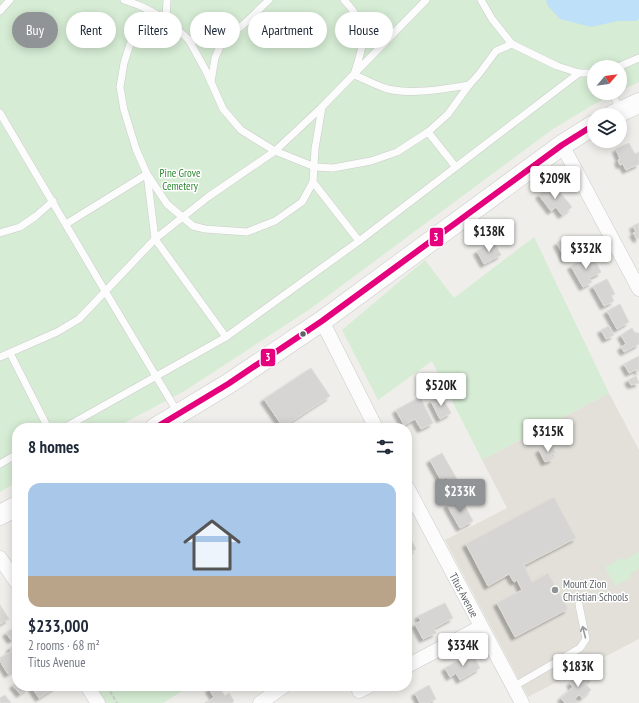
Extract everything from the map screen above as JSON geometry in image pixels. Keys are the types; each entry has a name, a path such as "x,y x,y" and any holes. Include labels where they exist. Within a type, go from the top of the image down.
{"main road":[{"path":"627,108 639,103"},
{"path":"164,423 270,357 322,322 562,145 587,129"},
{"path":"0,515 12,509"}],"street":[{"path":"562,145 639,289"},
{"path":"322,322 373,423"},
{"name":"Titus Avenue","path":"412,496 522,703"},
{"path":"0,558 12,576"},
{"path":"412,663 481,627"},
{"path":"90,691 98,703"},
{"path":"260,703 277,691"}],"lane":[{"path":"0,11 10,0"},
{"path":"124,0 137,4 152,12"},
{"path":"166,12 167,0"},
{"path":"240,27 269,0"},
{"path":"344,0 352,8 363,27 363,44 354,75"},
{"path":"0,357 57,332 79,319 155,239 208,197 275,151 354,75 426,0"},
{"path":"481,0 492,19 512,44 557,66 579,73 587,73"},
{"path":"182,34 189,40 207,73 223,109 241,130 275,151 315,167 333,168 371,161 397,152 428,132 448,114 496,51 512,44"},
{"path":"129,48 124,63 120,86 124,110 136,150 147,174 167,204 193,226 205,229 247,232 274,221 302,202 313,182 315,148 322,107"},
{"path":"211,82 215,58 219,48"},
{"path":"627,63 639,58"},
{"path":"73,423 226,337 359,241 455,166 579,73"},
{"path":"354,75 388,89 407,91 443,89 469,85"},
{"path":"0,113 105,291 180,414"},
{"path":"428,132 455,166"},
{"path":"66,224 147,174"},
{"path":"147,174 155,239 226,337"},
{"path":"313,182 359,241"},
{"path":"0,233 20,227 36,216 53,201"},
{"path":"10,353 45,423"},
{"path":"0,464 12,457"},
{"path":"513,687 580,648 586,639 579,604"}],"path":[{"path":"110,691 117,703"}],"shaded area":[{"name":"Mount Zion Christian Schools","path":"609,393 639,450 639,639 528,697 445,540 507,508 482,460"}],"green space":[{"name":"Pine Grove Cemetery","path":"0,0 639,0 639,82 627,88 627,60 587,60 587,100 603,100 553,129 310,309 186,390 124,423 12,423 12,485 0,492"},
{"path":"534,237 609,393 482,460 432,361 378,400 342,330 425,260 454,298"},
{"path":"639,552 639,569 630,574 632,577 615,586 605,567 622,558 624,560"},
{"path":"97,691 182,691 163,703 105,703"}],"water":[{"path":"546,0 639,0 639,19 636,21 618,21 591,27 560,19 548,6"}],"building":[{"path":"629,143 635,154 639,152 639,164 626,170 623,164 620,165 618,160 620,159 616,149 627,148 627,144"},
{"path":"553,184 572,207 562,215 556,207 551,211 539,195"},
{"path":"639,223 639,238 637,239 633,233 636,232 633,226"},
{"path":"570,236 579,252 565,259 557,243"},
{"path":"494,242 501,255 484,264 477,251"},
{"path":"592,255 601,272 589,278 592,282 583,287 571,266"},
{"path":"607,279 615,294 611,296 614,301 604,306 593,286"},
{"path":"620,304 629,322 617,329 607,311"},
{"path":"609,326 614,335 606,339 601,330"},
{"path":"632,328 635,333 637,332 639,334 639,344 624,352 621,347 626,344 621,335"},
{"path":"639,356 639,372 637,369 629,373 624,364"},
{"path":"311,368 330,396 289,423 280,423 264,399"},
{"path":"636,376 639,383 631,385 628,380"},
{"path":"441,395 451,413 440,419 431,401"},
{"path":"420,397 433,423 421,429 415,419 408,423 403,423 396,410"},
{"path":"551,443 556,453 551,455 553,459 545,462 539,450"},
{"path":"442,453 462,488 449,495 445,487 450,484 446,477 441,480 430,460"},
{"name":"Mount Zion Christian Schools","path":"554,497 576,538 524,565 532,582 548,573 568,609 515,637 497,603 522,590 517,580 514,582 509,574 488,586 466,544"},
{"path":"461,498 473,521 460,528 447,505"},
{"path":"412,542 416,549 412,551"},
{"path":"445,603 453,618 434,628 436,633 423,639 415,624 421,621 418,616"},
{"path":"0,605 9,619 0,624"},
{"path":"12,629 12,639 11,640 6,633"},
{"path":"12,647 12,671 8,674 0,661 0,658 11,651 10,648"},
{"path":"472,653 480,668 460,680 456,673 450,677 445,668"},
{"path":"586,669 593,677 585,683 591,690 582,698 579,695 574,699 578,703 565,703 561,698 573,687 570,683"},
{"path":"429,685 436,699 428,703 420,703 415,693"},
{"path":"34,691 50,691 39,698"},
{"path":"210,691 222,691 225,696 229,693 234,701 232,703 207,702 214,697"},
{"path":"5,695 11,703 0,703 0,698"}],"transit line":[{"name":"3","path":"163,423 228,384 322,321 562,145 587,129"}],"place":[{"name":"Mount Zion Christian Schools","path":"555,590"}]}
